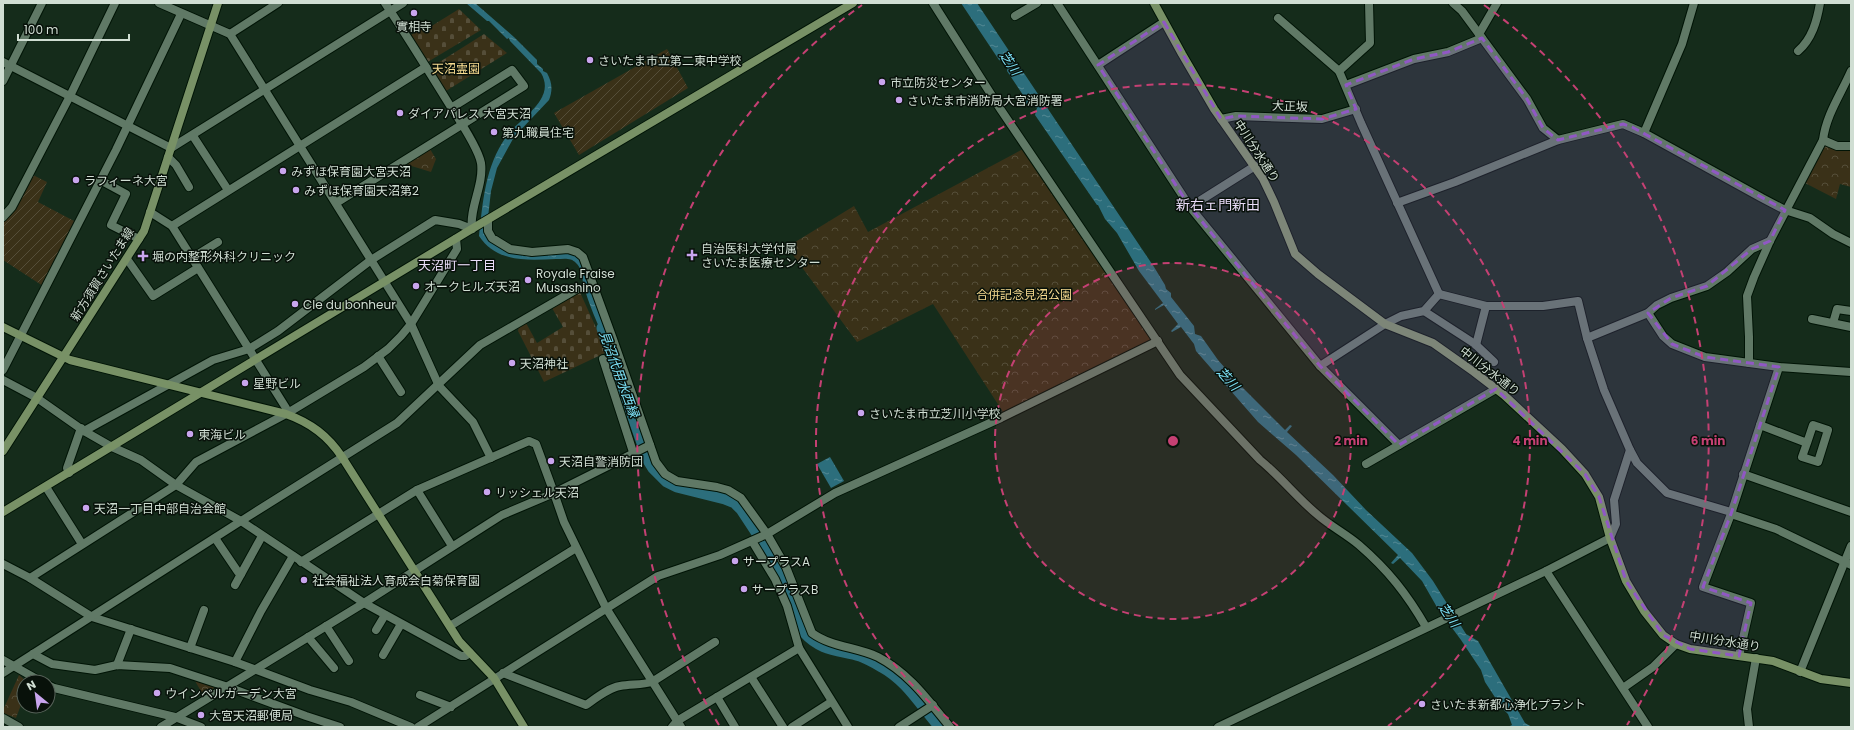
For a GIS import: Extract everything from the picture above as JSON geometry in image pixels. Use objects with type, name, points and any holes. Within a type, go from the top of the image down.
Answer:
[{"type":"street","points":[[3,80],[7,64],[42,3]]},
{"type":"street","points":[[3,217],[12,207],[70,96],[115,3]]},
{"type":"street","points":[[159,3],[230,34],[411,324],[439,386],[473,422],[491,458]]},
{"type":"street","name":"新方須賀さいたま線","points":[[3,451],[139,239],[150,212],[218,3]]},
{"type":"street","points":[[230,34],[278,3]]},
{"type":"street","points":[[385,3],[462,124],[478,154],[481,164],[477,194],[470,219],[473,228]]},
{"type":"street","points":[[7,64],[171,148],[193,136],[403,3]]},
{"type":"street","points":[[3,512],[386,282],[473,228],[853,3]]},
{"type":"street","points":[[933,3],[1001,110],[1180,375],[1260,460],[1274,471],[1320,516],[1358,545],[1394,579],[1427,626]]},
{"type":"street","points":[[1015,16],[1037,3]]},
{"type":"street","points":[[1057,3],[1190,206],[1320,366],[1399,445]]},
{"type":"street","name":"中川分水通り","points":[[1154,3],[1221,119],[1255,166],[1274,202],[1295,254],[1318,274],[1385,324],[1433,343],[1496,389],[1562,448],[1585,474],[1599,497],[1620,568],[1632,592],[1663,634],[1676,644],[1690,649],[1773,661],[1821,679],[1851,682]]},
{"type":"street","points":[[1339,71],[1370,43],[1368,3]]},
{"type":"street","points":[[1453,3],[1462,11],[1527,99],[1543,128],[1558,140]]},
{"type":"street","points":[[1346,85],[1414,59],[1448,52],[1481,36],[1498,3]]},
{"type":"street","points":[[1644,133],[1682,44],[1694,3]]},
{"type":"street","points":[[1798,51],[1804,46],[1817,22],[1820,3]]},
{"type":"street","points":[[3,370],[100,180],[182,14]]},
{"type":"street","points":[[1278,18],[1339,71],[1361,123],[1439,294]]},
{"type":"street","points":[[1098,65],[1164,22]]},
{"type":"street","points":[[172,226],[426,67]]},
{"type":"street","points":[[336,203],[524,86],[512,70],[452,108]]},
{"type":"street","points":[[1749,362],[1750,337],[1747,296],[1754,276],[1785,210],[1823,140],[1830,114],[1851,70]]},
{"type":"street","name":"大正坂","points":[[1221,119],[1236,116],[1322,119],[1356,110]]},
{"type":"street","points":[[1397,203],[1455,182],[1558,140],[1623,124],[1644,133],[1785,210],[1810,218],[1833,234],[1851,243]]},
{"type":"street","points":[[193,136],[228,190]]},
{"type":"street","points":[[1823,140],[1837,146],[1851,146]]},
{"type":"street","points":[[168,157],[176,165],[189,187]]},
{"type":"street","points":[[1190,206],[1255,166]]},
{"type":"street","points":[[100,180],[126,194],[111,225],[139,239]]},
{"type":"street","points":[[150,212],[172,226],[286,408],[286,414]]},
{"type":"street","points":[[489,219],[488,231],[492,238],[510,249],[532,252],[568,249],[577,252],[582,257],[587,266],[594,289],[614,339],[656,462],[665,474],[677,481],[728,490],[741,498],[767,534],[792,581],[812,634],[821,640],[878,657],[903,673],[933,705],[950,727]]},
{"type":"street","points":[[69,473],[67,468],[82,429],[212,360],[248,349],[278,331],[371,260],[436,220],[473,228]]},
{"type":"street","points":[[30,578],[176,485],[186,476],[196,462],[286,414],[364,367],[378,356],[401,336],[411,324],[457,249],[456,239]]},
{"type":"street","points":[[1587,338],[1648,313],[1657,305],[1671,298],[1707,286],[1728,272],[1752,249],[1770,241]]},
{"type":"street","points":[[192,258],[218,242]]},
{"type":"street","points":[[127,259],[153,296],[198,268]]},
{"type":"street","points":[[3,673],[397,423],[439,386],[480,346],[577,289]]},
{"type":"street","points":[[1320,366],[1385,324],[1401,316],[1424,311],[1439,294]]},
{"type":"street","points":[[1439,294],[1486,306],[1543,306],[1578,301],[1587,338],[1604,390],[1630,450],[1637,463],[1667,493],[1776,529],[1848,564]]},
{"type":"street","points":[[1476,345],[1486,306]]},
{"type":"street","points":[[1833,323],[1837,309],[1851,311]]},
{"type":"street","points":[[1424,311],[1476,345],[1494,362]]},
{"type":"street","points":[[1648,313],[1663,336],[1672,344],[1705,357],[1779,366],[1851,369]]},
{"type":"street","points":[[1812,319],[1851,327]]},
{"type":"street","points":[[3,327],[63,357],[166,385],[286,414],[300,419],[320,431],[329,439],[342,457],[459,641],[494,678],[524,727]]},
{"type":"street","points":[[418,727],[503,672],[658,576],[720,555],[767,534],[835,493],[1001,418],[1158,341]]},
{"type":"street","points":[[378,356],[401,392]]},
{"type":"street","points":[[603,359],[634,452]]},
{"type":"street","points":[[1739,656],[1751,603],[1703,587],[1731,513],[1779,366]]},
{"type":"street","points":[[3,380],[37,398],[82,429],[112,447],[141,460],[176,485],[241,521],[364,603],[461,656],[470,653]]},
{"type":"street","points":[[1366,464],[1496,389]]},
{"type":"street","points":[[1760,425],[1806,443]]},
{"type":"street","points":[[301,562],[416,490],[529,440],[536,444],[564,522],[606,608],[677,725],[717,697],[799,648]]},
{"type":"street","points":[[161,727],[364,603],[502,515],[554,492],[650,445]]},
{"type":"street","points":[[1218,727],[1333,673],[1427,626],[1546,571],[1610,538],[1616,524],[1614,500],[1630,450]]},
{"type":"street","points":[[1744,474],[1851,512]]},
{"type":"street","points":[[46,487],[82,544]]},
{"type":"street","points":[[416,490],[452,546]]},
{"type":"street","points":[[235,584],[262,536]]},
{"type":"street","points":[[215,538],[238,572],[241,574]]},
{"type":"street","points":[[752,541],[775,579],[787,606],[799,648],[831,702],[848,727]]},
{"type":"street","points":[[1800,672],[1848,564],[1851,546]]},
{"type":"street","points":[[450,626],[576,548]]},
{"type":"street","points":[[235,662],[261,611],[293,556]]},
{"type":"street","points":[[3,564],[30,578],[92,617],[256,669],[310,690],[351,702],[411,727]]},
{"type":"street","points":[[1546,571],[1648,727]]},
{"type":"street","points":[[190,648],[204,610]]},
{"type":"street","points":[[376,630],[385,615]]},
{"type":"street","points":[[383,654],[401,624]]},
{"type":"street","points":[[326,626],[349,661]]},
{"type":"street","points":[[117,665],[131,629]]},
{"type":"street","points":[[308,637],[334,668]]},
{"type":"street","points":[[503,672],[586,705],[606,692],[619,686],[652,682],[715,642]]},
{"type":"street","points":[[1623,688],[1653,668],[1676,644]]},
{"type":"street","points":[[32,654],[52,664],[95,670],[117,665],[170,668],[228,686],[306,716],[340,727]]},
{"type":"street","points":[[1749,727],[1747,709],[1756,658]]},
{"type":"street","points":[[3,660],[27,674]]},
{"type":"street","points":[[751,677],[783,727]]},
{"type":"street","points":[[56,688],[175,718],[201,727]]},
{"type":"street","points":[[420,695],[451,707]]},
{"type":"street","points":[[717,697],[735,727]]},
{"type":"street","points":[[792,727],[803,724],[831,702]]},
{"type":"street","points":[[899,727],[933,705]]},
{"type":"street","points":[[516,715],[521,727]]},
{"type":"street","points":[[3,718],[19,727]]},
{"type":"highlighted area","points":[[1164,22],[1221,119],[1236,116],[1322,119],[1356,109],[1346,85],[1414,59],[1448,52],[1482,38],[1527,99],[1543,128],[1558,140],[1623,124],[1632,127],[1785,210],[1770,241],[1752,249],[1707,286],[1671,298],[1648,313],[1672,344],[1705,357],[1779,367],[1731,514],[1703,587],[1751,603],[1739,656],[1690,649],[1663,635],[1626,581],[1599,497],[1585,474],[1496,389],[1399,445],[1320,366],[1190,207],[1098,65]]},
{"type":"green space","points":[[459,9],[481,30],[426,63],[409,36],[428,24],[430,27]]},
{"type":"green space","name":"天沼霊園","points":[[484,34],[507,53],[446,91],[430,68]]},
{"type":"green space","points":[[667,49],[688,88],[579,155],[554,113]]},
{"type":"green space","points":[[1824,143],[1851,147],[1851,187],[1840,184],[1836,199],[1803,182]]},
{"type":"green space","name":"合併記念見沼公園","points":[[1025,148],[1152,339],[1003,412],[933,304],[857,342],[787,247],[854,206],[868,232]]},
{"type":"green space","points":[[430,149],[436,159],[431,172],[405,164]]},
{"type":"green space","points":[[33,175],[47,182],[38,202],[76,222],[43,286],[3,260],[3,223],[15,210]]},
{"type":"green space","points":[[579,290],[607,352],[544,382],[518,331],[519,326],[526,323],[537,343],[563,327],[552,308]]},
{"type":"green space","points":[[194,679],[219,685],[203,695]]},
{"type":"green space","points":[[16,682],[16,714],[18,714],[16,718],[3,713]]},
{"type":"water","points":[[466,3],[475,3],[514,37],[537,60],[537,64],[543,69],[543,71],[547,73],[551,86],[549,100],[514,137],[497,168],[491,191],[486,235],[495,244],[505,249],[517,251],[568,253],[580,258],[595,302],[613,343],[607,345],[588,298],[582,274],[578,265],[574,261],[567,259],[534,260],[513,258],[495,251],[486,245],[479,236],[486,185],[493,160],[506,137],[540,100],[544,92],[545,83],[541,73],[510,41],[509,38],[507,39],[489,21],[487,21]]},
{"type":"water","name":"芝川","points":[[961,3],[977,3],[1154,267],[1166,289],[1171,293],[1171,297],[1194,326],[1195,334],[1201,336],[1218,360],[1240,385],[1285,430],[1290,425],[1292,426],[1287,432],[1412,553],[1433,581],[1466,634],[1478,641],[1525,723],[1532,727],[1508,727],[1512,725],[1508,714],[1502,708],[1485,682],[1481,670],[1438,609],[1422,581],[1400,558],[1393,564],[1391,563],[1398,555],[1296,455],[1258,422],[1196,351],[1194,344],[1181,327],[1172,332],[1171,331],[1178,324],[1164,305],[1155,310],[1163,303],[1139,271],[1117,233],[1105,219],[1098,205],[1035,115],[1037,108],[1028,103],[1021,107],[1020,106],[1027,101],[1007,71],[1008,64],[999,60]]},
{"type":"water","points":[[830,457],[844,481],[831,488],[817,464]]},
{"type":"waterway","name":"見沼代用水西縁","points":[[603,328],[649,460],[654,468],[667,481],[677,486],[735,502],[742,509],[785,577],[805,632],[811,638],[824,646],[860,655],[900,678],[941,727]]},
{"type":"place","name":"實相寺","points":[[414,13]]},
{"type":"place","name":"さいたま市立第二東中学校","points":[[590,60]]},
{"type":"place","name":"市立防災センター","points":[[882,82]]},
{"type":"place","name":"さいたま市消防局大宮消防署","points":[[899,100]]},
{"type":"place","name":"ダイアパレス 大宮天沼","points":[[400,113]]},
{"type":"place","name":"第九職員住宅","points":[[494,132]]},
{"type":"place","name":"みずほ保育園大宮天沼","points":[[283,171]]},
{"type":"place","name":"ラフィーネ大宮","points":[[76,180]]},
{"type":"place","name":"みずほ保育園天沼第2","points":[[296,190]]},
{"type":"place","name":"自治医科大学付属 さいたま医療センター","points":[[692,255]]},
{"type":"place","name":"堀の内整形外科クリニック","points":[[143,256]]},
{"type":"place","name":"Royale Fraise Musashino","points":[[528,280]]},
{"type":"place","name":"オークヒルズ天沼","points":[[416,286]]},
{"type":"place","name":"Cle du bonheur","points":[[295,304]]},
{"type":"place","name":"天沼神社","points":[[512,363]]},
{"type":"place","name":"星野ビル","points":[[245,383]]},
{"type":"place","name":"さいたま市立芝川小学校","points":[[861,413]]},
{"type":"place","name":"東海ビル","points":[[190,434]]},
{"type":"place","name":"天沼自警消防団","points":[[551,461]]},
{"type":"place","name":"リッシェル天沼","points":[[487,492]]},
{"type":"place","name":"天沼一丁目中部自治会館","points":[[86,508]]},
{"type":"place","name":"サープラスA","points":[[735,561]]},
{"type":"place","name":"社会福祉法人育成会白菊保育園","points":[[304,580]]},
{"type":"place","name":"サープラスB","points":[[744,589]]},
{"type":"place","name":"ウインベルガーデン大宮","points":[[157,693]]},
{"type":"place","name":"さいたま新都心浄化プラント","points":[[1422,704]]},
{"type":"place","name":"大宮天沼郵便局","points":[[201,715]]},
{"type":"district","name":"新右ェ門新田","points":[[1218,205]]},
{"type":"district","name":"天沼町一丁目","points":[[457,265]]}]
